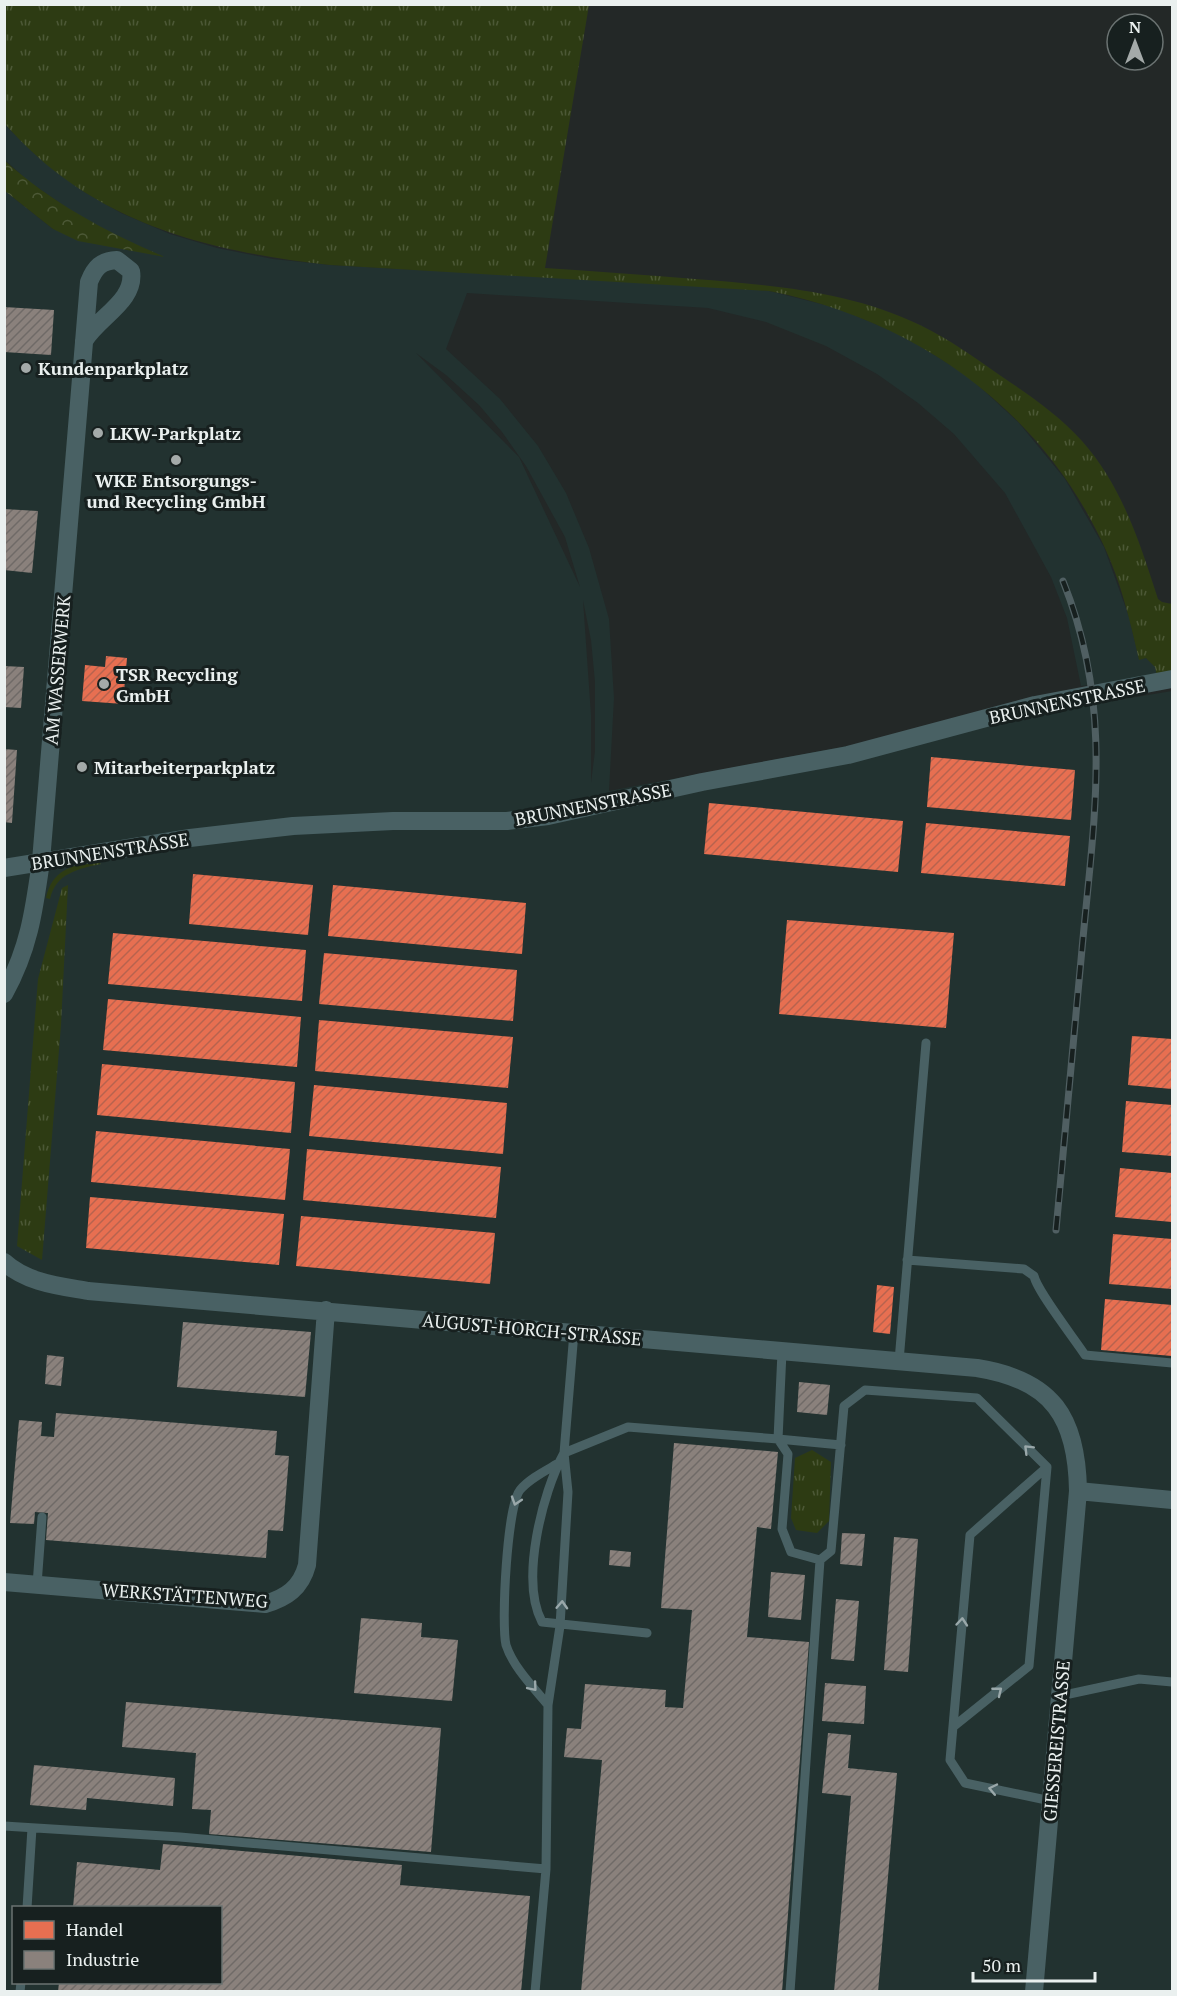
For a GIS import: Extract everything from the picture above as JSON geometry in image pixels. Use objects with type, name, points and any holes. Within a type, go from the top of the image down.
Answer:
[{"type":"street","name":"AM WASSERWERK","points":[[4,994],[17,971],[29,937],[41,861],[84,341]]},
{"type":"street","name":"BRUNNENSTRASSE","points":[[4,868],[190,838],[293,826],[393,821],[507,821],[548,816],[702,782],[848,755],[1035,705],[1173,679]]},
{"type":"street","name":"AUGUST-HORCH-STRASSE","points":[[4,1262],[39,1281],[88,1291],[326,1310],[1002,1372],[1041,1391],[1055,1406]]},
{"type":"street","name":"WERKSTÄTTENWEG","points":[[4,1582],[264,1604],[282,1599],[294,1589],[303,1578],[307,1565],[326,1310]]},
{"type":"street","name":"GIESSEREISTRASSE","points":[[1034,1992],[1078,1491],[1077,1456],[1070,1430],[1055,1406]]},
{"type":"street","points":[[1078,1491],[1173,1500]]},
{"type":"lane","points":[[899,1361],[926,1043]]},
{"type":"lane","points":[[907,1260],[1024,1269],[1034,1276],[1037,1287],[1049,1300],[1085,1355],[1173,1363]]},
{"type":"lane","points":[[536,1992],[546,1869],[548,1705],[561,1626],[568,1492],[564,1453],[574,1332]]},
{"type":"lane","points":[[782,1352],[778,1439],[788,1454],[782,1529],[791,1552],[820,1560]]},
{"type":"lane","points":[[790,1992],[820,1560],[831,1551],[844,1406],[865,1390],[977,1398],[1047,1467]]},
{"type":"lane","points":[[647,1633],[542,1623],[534,1608],[533,1586],[539,1516],[552,1476],[564,1453],[628,1427],[841,1445]]},
{"type":"lane","points":[[548,1705],[527,1679],[507,1647],[503,1627],[514,1507],[519,1491],[558,1463]]},
{"type":"lane","points":[[1047,1467],[970,1535],[950,1760],[965,1783],[1051,1801]]},
{"type":"lane","points":[[953,1727],[1029,1666],[1047,1467]]},
{"type":"lane","points":[[552,1476],[556,1487],[568,1492]]},
{"type":"lane","points":[[37,1585],[42,1517]]},
{"type":"lane","points":[[1060,1696],[1139,1679],[1173,1682]]},
{"type":"lane","points":[[4,1826],[180,1837],[546,1869]]},
{"type":"lane","points":[[27,1906],[32,1828]]},
{"type":"shaded area","points":[[4,124],[38,157],[81,190],[121,213],[170,234],[217,248],[273,259],[330,265],[730,287],[769,291],[837,308],[904,336],[968,376],[1019,423],[1065,479],[1104,547],[1129,617],[1139,659],[1146,658],[1156,667],[1157,676],[1081,686],[1067,618],[1051,577],[1005,493],[954,434],[918,403],[877,374],[826,346],[766,322],[708,308],[467,293],[446,349],[500,399],[538,446],[566,493],[589,548],[609,619],[614,698],[609,791],[863,743],[1172,691],[1172,1991],[5,1991],[5,191],[53,229],[161,256],[116,236],[70,210],[28,181],[5,160]],"holes":[[[416,353],[446,375],[479,405],[526,466],[565,537],[580,587],[519,457]],[[583,600],[591,640],[595,682],[595,751],[591,783],[591,715]]]},
{"type":"green space","points":[[4,5],[589,5],[545,268],[724,281],[781,287],[838,297],[866,304],[920,325],[961,349],[1054,414],[1096,458],[1119,496],[1137,536],[1158,599],[1172,604],[1172,672],[1157,676],[1155,667],[1146,658],[1139,660],[1120,588],[1104,546],[1077,497],[1045,452],[1009,412],[968,378],[923,348],[874,324],[823,305],[769,291],[330,265],[239,251],[153,226],[113,208],[75,186],[39,158],[5,124]]},
{"type":"green space","points":[[4,160],[60,203],[122,237],[165,257],[78,241],[53,229],[5,191]]},
{"type":"green space","points":[[96,860],[101,864],[69,874],[57,883],[50,899],[46,898],[58,875],[71,867]]},
{"type":"green space","points":[[68,885],[61,1025],[42,1260],[17,1246],[38,979],[62,888]]},
{"type":"green space","points":[[812,1450],[831,1462],[829,1521],[817,1533],[796,1530],[791,1518],[795,1458]]},
{"type":"building: Handel","name":"TSR Recycling GmbH","points":[[106,656],[127,658],[123,704],[82,701],[85,665],[105,667]]},
{"type":"building: Handel","points":[[931,757],[1075,770],[1071,820],[927,807]]},
{"type":"building: Handel","points":[[709,803],[903,821],[898,872],[704,854]]},
{"type":"building: Handel","points":[[926,823],[1070,836],[1065,886],[921,873]]},
{"type":"building: Handel","points":[[193,874],[313,885],[308,935],[189,924]]},
{"type":"building: Handel","points":[[333,885],[526,903],[522,954],[328,936]]},
{"type":"building: Handel","points":[[787,920],[954,933],[946,1028],[779,1014]]},
{"type":"building: Handel","points":[[113,933],[306,950],[302,1001],[108,984]]},
{"type":"building: Handel","points":[[324,953],[517,970],[513,1021],[319,1004]]},
{"type":"building: Handel","points":[[108,999],[301,1017],[297,1067],[103,1050]]},
{"type":"building: Handel","points":[[319,1020],[513,1037],[508,1088],[315,1071]]},
{"type":"building: Handel","points":[[1132,1036],[1172,1039],[1172,1089],[1128,1085]]},
{"type":"building: Handel","points":[[102,1064],[295,1082],[291,1133],[97,1115]]},
{"type":"building: Handel","points":[[314,1085],[507,1103],[503,1154],[309,1136]]},
{"type":"building: Handel","points":[[1126,1101],[1172,1105],[1172,1156],[1122,1152]]},
{"type":"building: Handel","points":[[96,1131],[290,1149],[285,1200],[91,1182]]},
{"type":"building: Handel","points":[[307,1149],[501,1167],[496,1218],[303,1200]]},
{"type":"building: Handel","points":[[1120,1168],[1172,1173],[1172,1222],[1115,1217]]},
{"type":"building: Handel","points":[[90,1197],[284,1214],[279,1265],[86,1248]]},
{"type":"building: Handel","points":[[301,1216],[495,1233],[490,1284],[296,1266]]},
{"type":"building: Handel","points":[[1113,1234],[1172,1239],[1172,1289],[1109,1284]]},
{"type":"building: Handel","points":[[877,1285],[894,1287],[890,1334],[873,1332]]},
{"type":"building: Handel","points":[[1105,1299],[1172,1305],[1172,1356],[1101,1350]]},
{"type":"building: Industrie","points":[[4,307],[54,310],[51,355],[4,352]]},
{"type":"building: Industrie","points":[[4,509],[38,511],[32,573],[4,570]]},
{"type":"building: Industrie","points":[[4,666],[24,667],[21,708],[4,707]]},
{"type":"building: Industrie","points":[[4,749],[17,750],[12,823],[4,822]]},
{"type":"building: Industrie","points":[[183,1322],[311,1332],[305,1397],[177,1387]]},
{"type":"building: Industrie","points":[[47,1355],[64,1357],[61,1386],[45,1384]]},
{"type":"building: Industrie","points":[[799,1382],[830,1385],[827,1415],[797,1412]]},
{"type":"building: Industrie","points":[[56,1413],[277,1431],[275,1455],[289,1456],[283,1531],[268,1530],[266,1558],[46,1540],[48,1513],[35,1512],[34,1524],[10,1523],[19,1420],[42,1422],[41,1436],[54,1437]]},
{"type":"building: Industrie","points":[[674,1443],[778,1452],[771,1529],[757,1527],[747,1637],[809,1642],[782,1992],[581,1992],[602,1760],[564,1757],[567,1728],[581,1729],[585,1684],[666,1690],[665,1707],[683,1708],[692,1610],[661,1608]]},
{"type":"building: Industrie","points":[[842,1533],[865,1534],[862,1566],[840,1564]]},
{"type":"building: Industrie","points":[[894,1537],[918,1539],[908,1672],[884,1670]]},
{"type":"building: Industrie","points":[[610,1550],[631,1552],[630,1567],[609,1565]]},
{"type":"building: Industrie","points":[[771,1572],[805,1575],[801,1620],[768,1617]]},
{"type":"building: Industrie","points":[[836,1599],[859,1601],[854,1661],[831,1659]]},
{"type":"building: Industrie","points":[[361,1618],[422,1623],[421,1637],[458,1640],[452,1701],[354,1693]]},
{"type":"building: Industrie","points":[[825,1683],[866,1686],[864,1724],[822,1721]]},
{"type":"building: Industrie","points":[[126,1702],[441,1728],[431,1852],[209,1834],[211,1810],[192,1809],[196,1753],[122,1747]]},
{"type":"building: Industrie","points":[[828,1733],[851,1735],[848,1768],[897,1773],[878,1992],[834,1992],[851,1796],[822,1793]]},
{"type":"building: Industrie","points":[[34,1765],[175,1778],[173,1806],[87,1798],[86,1810],[30,1805]]},
{"type":"building: Industrie","points":[[163,1844],[402,1865],[400,1885],[530,1896],[521,1992],[58,1992],[59,1984],[222,1984],[222,1906],[73,1906],[77,1862],[160,1870]]},
{"type":"railway","points":[[1056,1230],[1095,808],[1096,763],[1095,718],[1089,674],[1079,628],[1063,581]]},
{"type":"place","name":"Kundenparkplatz","points":[[26,368]]},
{"type":"place","name":"LKW-Parkplatz","points":[[98,433]]},
{"type":"place","name":"WKE Entsorgungs- und Recycling GmbH","points":[[176,460]]},
{"type":"place","name":"TSR Recycling GmbH","points":[[104,684]]},
{"type":"place","name":"Mitarbeiterparkplatz","points":[[82,767]]}]
